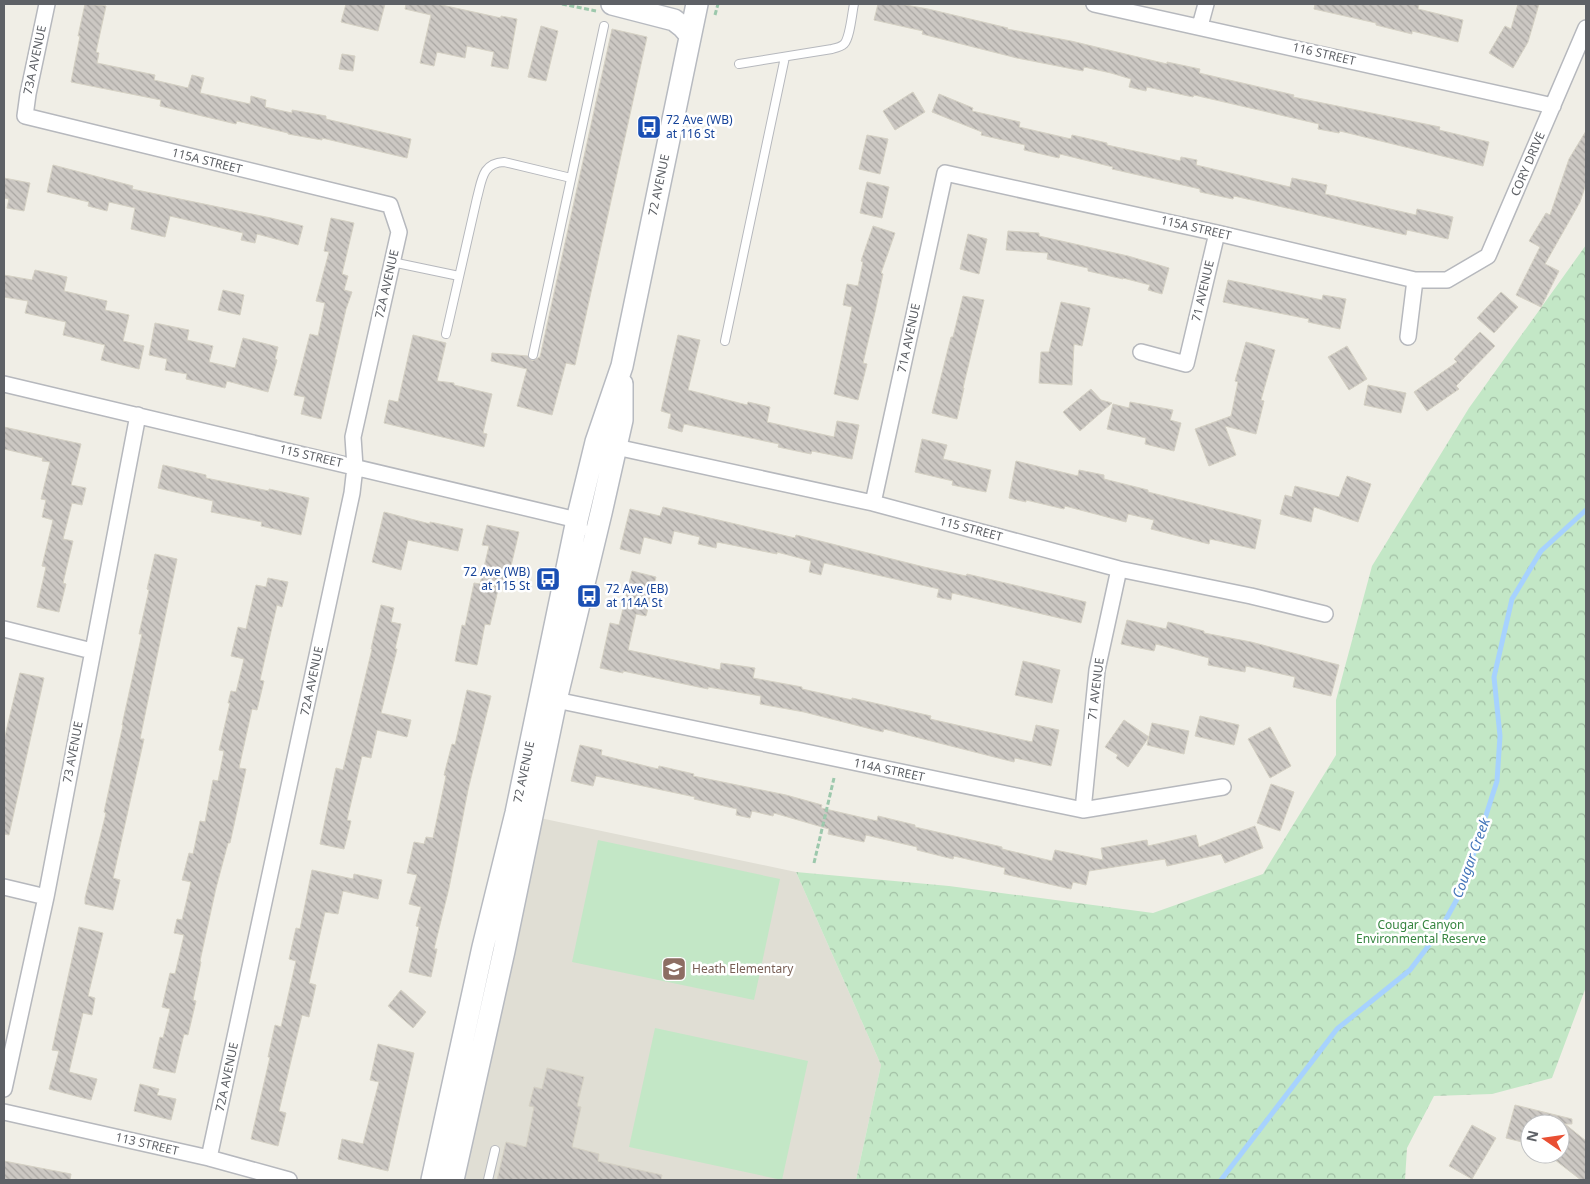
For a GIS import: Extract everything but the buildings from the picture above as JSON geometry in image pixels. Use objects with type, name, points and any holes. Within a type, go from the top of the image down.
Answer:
[{"type":"main road","points":[[612,4],[674,20],[684,27],[690,35]]},
{"type":"main road","name":"72 AVENUE","points":[[432,1180],[483,947],[516,813],[577,520],[596,442],[622,366],[697,4]]},
{"type":"main road","name":"72 AVENUE","points":[[453,1180],[504,951],[556,700],[622,420],[622,366]]},
{"type":"street","name":"73A AVENUE","points":[[25,116],[47,4]]},
{"type":"street","name":"116 STREET","points":[[1094,4],[1200,26],[1553,106]]},
{"type":"street","points":[[1200,26],[1206,4]]},
{"type":"street","name":"CORY DRIVE","points":[[1448,280],[1488,256],[1586,28]]},
{"type":"street","name":"115A STREET","points":[[25,116],[390,205]]},
{"type":"street","name":"115A STREET","points":[[945,172],[1416,280],[1448,280]]},
{"type":"street","name":"71A AVENUE","points":[[873,503],[945,172]]},
{"type":"street","name":"72A AVENUE","points":[[209,1158],[351,498],[355,467],[353,437],[399,232],[390,205]]},
{"type":"street","name":"71 AVENUE","points":[[1141,352],[1186,364],[1217,233]]},
{"type":"street","points":[[1408,337],[1416,280]]},
{"type":"street","name":"115 STREET","points":[[4,384],[577,520]]},
{"type":"street","name":"73 AVENUE","points":[[4,1088],[46,897],[138,415]]},
{"type":"street","name":"115 STREET","points":[[616,446],[873,503],[1119,569],[1251,596],[1325,614]]},
{"type":"street","points":[[577,520],[590,560]]},
{"type":"street","name":"71 AVENUE","points":[[1083,810],[1097,670],[1119,569]]},
{"type":"street","points":[[4,629],[92,651]]},
{"type":"street","name":"114A STREET","points":[[556,700],[1083,810],[1223,787]]},
{"type":"street","points":[[4,887],[46,897]]},
{"type":"street","name":"113 STREET","points":[[4,1112],[209,1158],[289,1180]]},
{"type":"lane","points":[[739,64],[832,49],[844,44],[847,39],[854,4]]},
{"type":"lane","points":[[533,355],[604,26]]},
{"type":"lane","points":[[725,341],[785,56]]},
{"type":"lane","points":[[446,334],[482,176],[488,167],[495,163],[504,162],[571,178]]},
{"type":"lane","points":[[392,262],[459,276]]},
{"type":"lane","points":[[488,1180],[495,1150]]},
{"type":"path","points":[[814,863],[834,778]]},
{"type":"shaded area","name":"Heath Elementary","points":[[540,818],[796,872],[881,1065],[856,1180],[464,1180]]},
{"type":"green space","name":"Cougar Canyon Environmental Reserve","points":[[1586,245],[1586,987],[1552,1078],[1492,1094],[1434,1096],[1407,1148],[1405,1180],[856,1180],[881,1065],[796,872],[949,886],[1153,913],[1263,874],[1336,755],[1336,700],[1372,566],[1469,408]]},
{"type":"green space","points":[[598,840],[780,879],[754,1000],[572,962]]},
{"type":"green space","points":[[655,1028],[808,1061],[782,1180],[629,1147]]},
{"type":"waterway","name":"Cougar Creek","points":[[1221,1180],[1337,1029],[1410,970],[1439,932],[1462,890],[1497,781],[1500,736],[1494,677],[1512,599],[1541,551],[1586,510]]},
{"type":"place","name":"72 Ave (WB) at 116 St","points":[[649,127]]},
{"type":"place","name":"72 Ave (WB) at 115 St","points":[[548,579]]},
{"type":"place","name":"72 Ave (EB) at 114A St","points":[[589,596]]},
{"type":"place","name":"Heath Elementary","points":[[674,969]]}]
